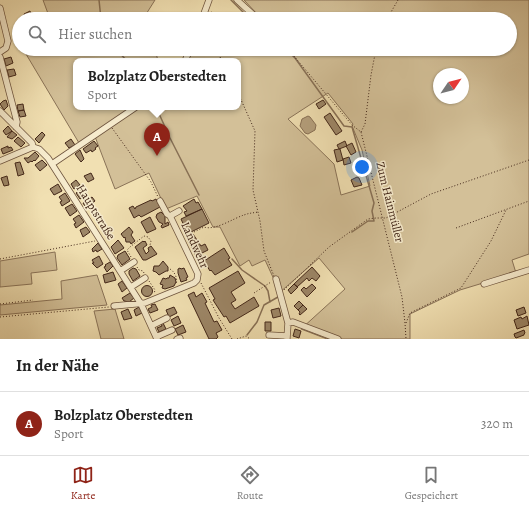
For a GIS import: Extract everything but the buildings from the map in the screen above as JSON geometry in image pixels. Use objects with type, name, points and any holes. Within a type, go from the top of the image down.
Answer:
[{"type":"street","points":[[205,12],[209,0]]},
{"type":"street","points":[[237,0],[250,12]]},
{"type":"street","points":[[0,8],[8,41],[6,48],[0,52]]},
{"type":"street","points":[[0,57],[17,122],[16,127]]},
{"type":"street","points":[[52,164],[132,110]]},
{"type":"street","name":"Hauptstraße","points":[[0,111],[32,143],[33,147],[39,149],[52,164],[131,287],[141,304],[156,338]]},
{"type":"street","points":[[0,161],[33,147]]},
{"type":"street","points":[[160,201],[167,214],[170,216]]},
{"type":"street","name":"Landwehr","points":[[114,306],[145,303],[199,281],[198,274],[170,216],[179,211]]},
{"type":"street","points":[[120,271],[134,261]]},
{"type":"street","points":[[484,284],[529,270]]},
{"type":"street","points":[[131,287],[145,278]]},
{"type":"street","points":[[269,335],[287,338],[288,323],[276,280]]},
{"type":"street","points":[[151,326],[167,318]]},
{"type":"street","points":[[288,323],[293,322],[338,339]]},
{"type":"street","points":[[156,338],[170,330]]},
{"type":"path","points":[[391,12],[398,0]]},
{"type":"path","points":[[294,56],[352,125],[361,132],[365,124],[375,56]]},
{"type":"path","points":[[241,100],[255,131],[253,190],[260,221],[264,251],[276,280],[254,293]]},
{"type":"path","points":[[110,125],[151,182],[160,201]]},
{"type":"path","name":"Zum Hainmüller","points":[[361,132],[402,297],[406,324],[406,339]]},
{"type":"path","points":[[280,293],[329,247],[370,218],[386,218],[431,194],[529,160]]},
{"type":"path","points":[[456,228],[529,201]]},
{"type":"path","points":[[406,324],[410,313],[461,288],[491,241],[506,210]]},
{"type":"path","points":[[181,239],[204,228],[221,225],[242,215],[258,212]]},
{"type":"path","points":[[134,261],[127,250],[144,236],[148,236],[151,241],[150,245]]},
{"type":"path","points":[[0,259],[100,240]]},
{"type":"path","points":[[170,269],[177,281],[175,287],[176,290]]},
{"type":"path","points":[[199,281],[232,339]]},
{"type":"path","points":[[0,304],[33,300]]},
{"type":"path","points":[[0,317],[114,306]]},
{"type":"path","points":[[237,339],[246,336],[250,339]]},
{"type":"shaded area","points":[[43,0],[155,0],[147,12],[47,12]]},
{"type":"shaded area","points":[[244,0],[529,0],[529,254],[512,260],[516,273],[460,290],[410,314],[410,339],[327,339],[301,329],[345,289],[319,258],[278,294],[277,286],[265,260],[252,266],[249,260],[240,266],[220,227],[213,227],[197,196],[166,209],[149,173],[115,189],[94,134],[79,143],[27,56],[157,56],[157,58],[73,58],[73,110],[241,110],[241,58],[189,58],[190,56],[517,56],[517,12],[255,12]],"holes":[[[328,93],[353,124],[352,126],[362,150],[370,186],[341,195],[334,164],[288,119]]]},
{"type":"shaded area","points":[[308,116],[316,125],[315,130],[308,134],[305,133],[300,126],[302,119]]},
{"type":"shaded area","points":[[55,252],[57,270],[31,273],[32,284],[0,287],[0,261]]},
{"type":"shaded area","points":[[97,275],[107,305],[0,315],[0,305],[62,299],[61,281]]},
{"type":"shaded area","points":[[115,309],[124,339],[101,339],[94,311]]},
{"type":"waterway","points":[[99,0],[100,12]]},
{"type":"waterway","points":[[231,0],[243,12]]},
{"type":"waterway","points":[[293,56],[344,126],[352,127],[374,203],[372,211],[374,221],[368,221],[352,232]]},
{"type":"waterway","points":[[157,110],[199,195]]},
{"type":"waterway","points":[[232,259],[242,270],[265,286],[268,291],[270,302]]},
{"type":"waterway","points":[[247,335],[257,322],[264,305],[278,297]]},
{"type":"place","name":"Bolzplatz Oberstedten","points":[[157,156]]}]
